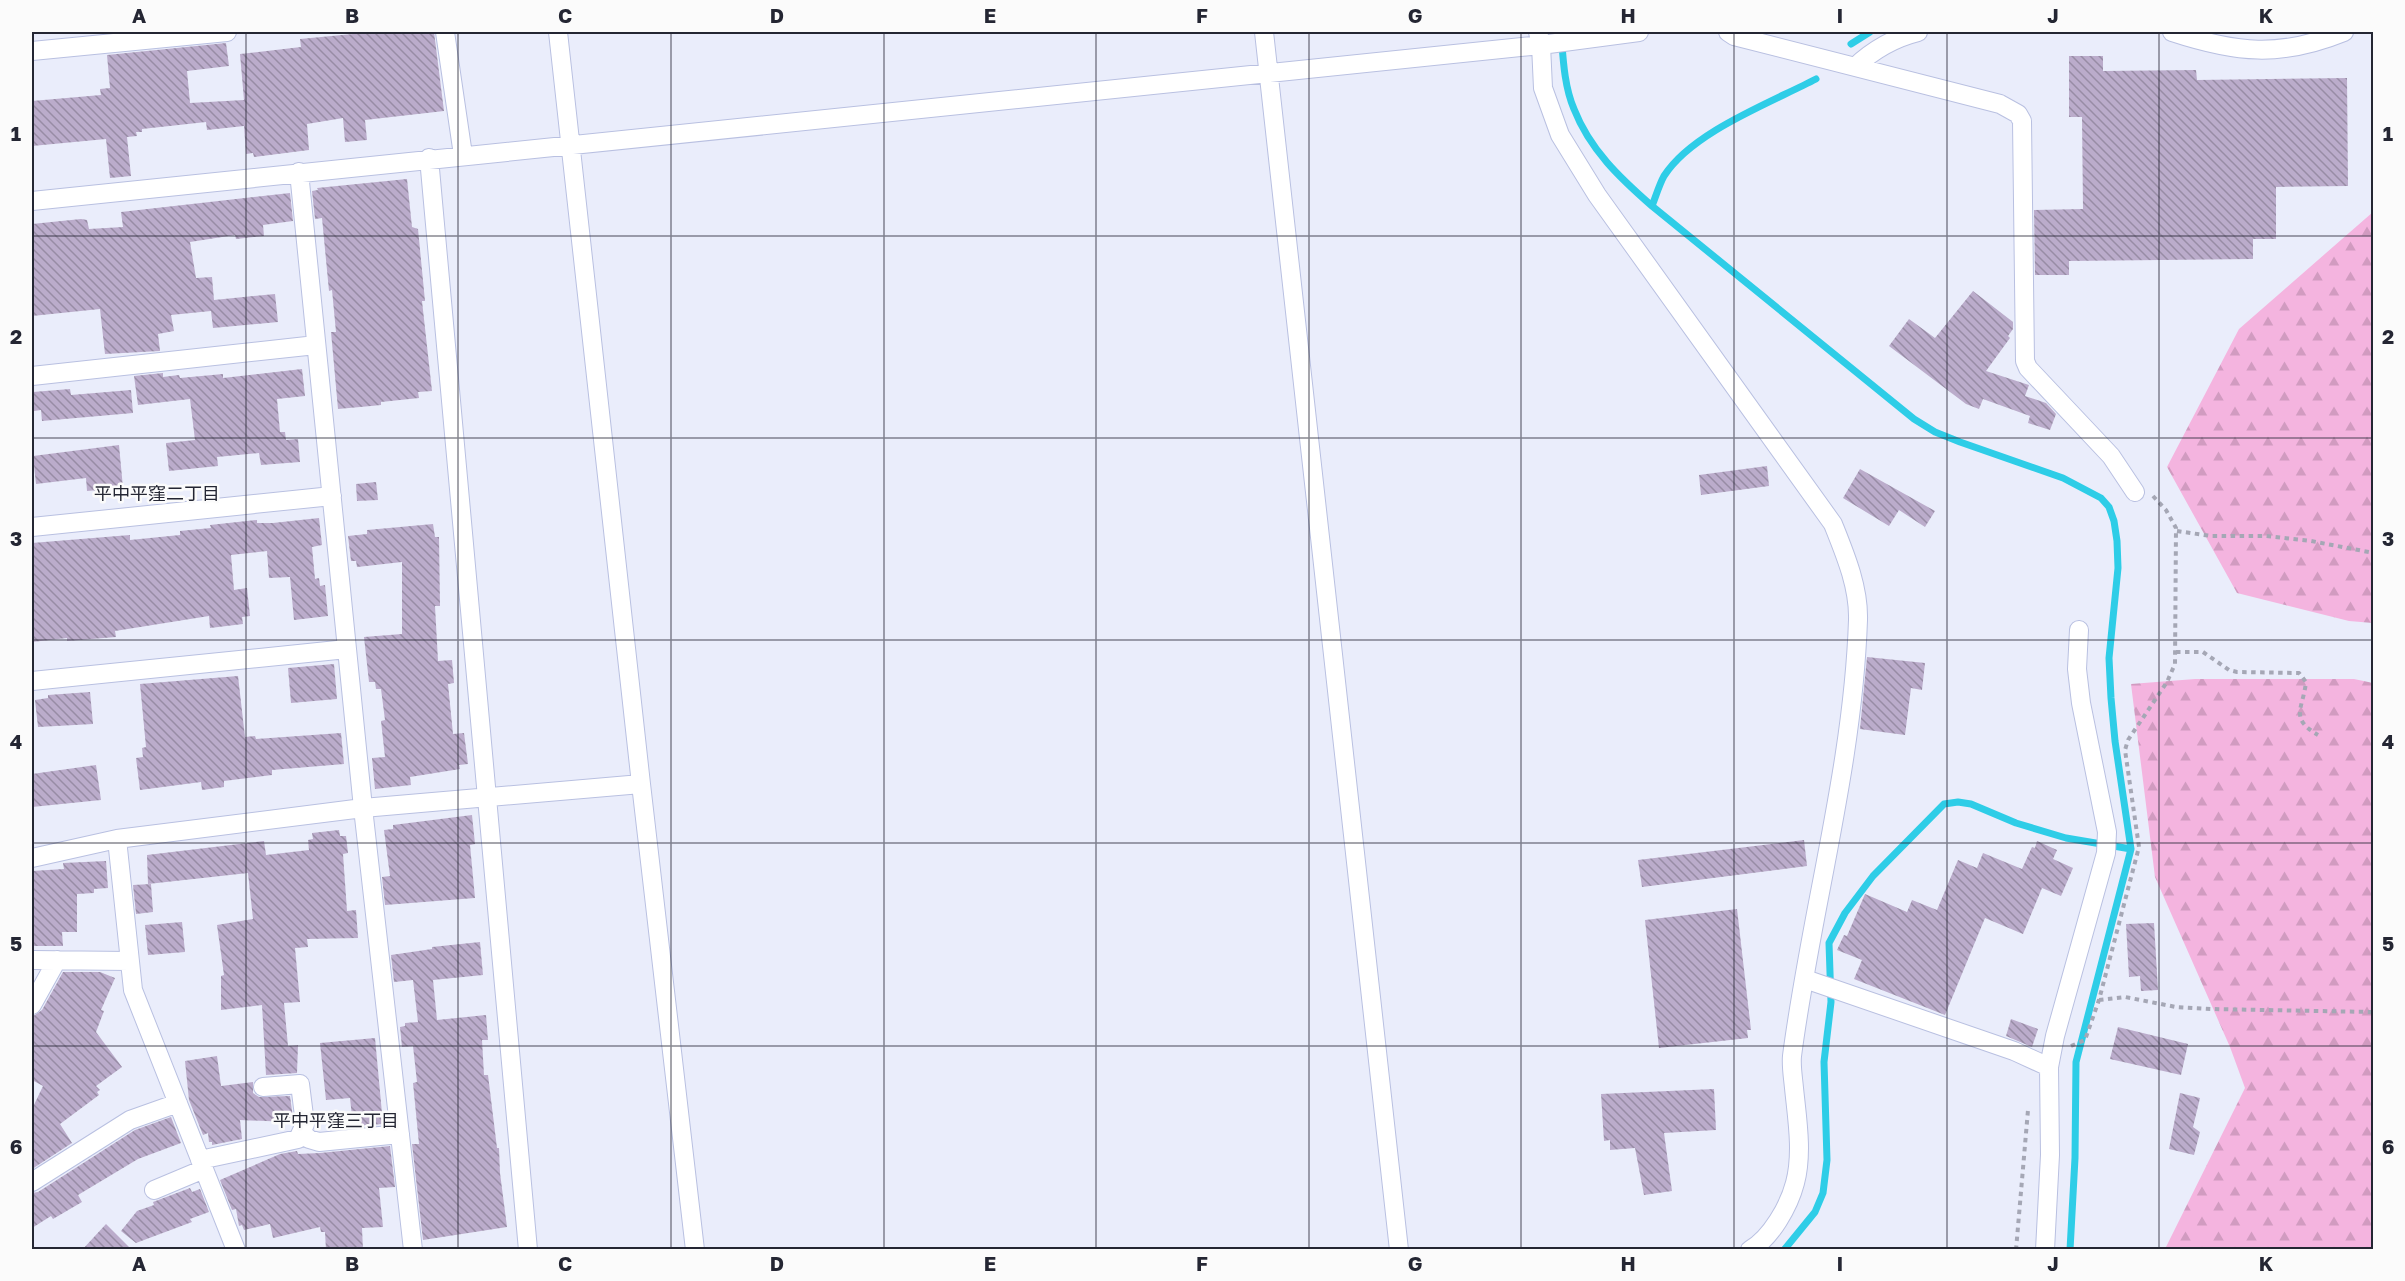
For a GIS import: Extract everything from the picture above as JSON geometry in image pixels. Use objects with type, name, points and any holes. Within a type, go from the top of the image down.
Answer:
[{"type":"street","points":[[32,51],[227,32]]},
{"type":"street","points":[[445,32],[463,155]]},
{"type":"street","points":[[558,32],[695,1250]]},
{"type":"street","points":[[1264,32],[1399,1250]]},
{"type":"street","points":[[32,201],[429,158],[1269,73],[1639,32]]},
{"type":"street","points":[[1728,32],[1734,36],[2000,104],[2018,114],[2022,121],[2025,361],[2028,368],[2111,456],[2135,492]]},
{"type":"street","points":[[1855,67],[1869,54],[1891,42],[1918,32]]},
{"type":"street","points":[[2172,32],[2204,42],[2246,50],[2297,47],[2322,41],[2344,32]]},
{"type":"street","points":[[1551,40],[1543,88],[1560,135],[1598,195],[1833,524],[1851,568],[1858,618],[1855,680],[1831,844],[1792,1059],[1798,1151],[1795,1183],[1770,1233],[1750,1250]]},
{"type":"street","points":[[429,158],[528,1250]]},
{"type":"street","points":[[298,172],[363,808],[413,1250]]},
{"type":"street","points":[[32,376],[316,345]]},
{"type":"street","points":[[32,527],[332,496]]},
{"type":"street","points":[[2045,1250],[2050,1155],[2049,1067],[2055,1036],[2106,853],[2107,832],[2081,703],[2077,669],[2079,630]]},
{"type":"street","points":[[32,681],[347,648]]},
{"type":"street","points":[[32,858],[117,839],[363,808],[641,784]]},
{"type":"street","points":[[117,839],[133,990],[236,1250]]},
{"type":"street","points":[[32,960],[130,961]]},
{"type":"street","points":[[32,1005],[57,960]]},
{"type":"street","points":[[1805,979],[2014,1051],[2049,1067]]},
{"type":"street","points":[[154,1190],[202,1164],[298,1139],[305,1124],[300,1084],[263,1087]]},
{"type":"street","points":[[32,1182],[130,1120],[178,1103]]},
{"type":"street","points":[[302,1133],[309,1139],[319,1142],[400,1134]]},
{"type":"path","points":[[2075,1045],[2085,1040],[2099,1000],[2139,847],[2125,750],[2128,740],[2167,682],[2175,664],[2177,531],[2166,510],[2153,496],[2135,492]]},
{"type":"path","points":[[2177,531],[2211,536],[2266,536],[2311,541],[2373,553]]},
{"type":"path","points":[[2176,652],[2203,652],[2229,670],[2237,672],[2299,673],[2306,682],[2299,717],[2301,724],[2318,735]]},
{"type":"path","points":[[2099,1000],[2125,997],[2176,1006],[2212,1009],[2373,1012]]},
{"type":"path","points":[[2016,1250],[2028,1103]]},
{"type":"green space","points":[[2373,212],[2373,623],[2349,621],[2237,593],[2167,467],[2239,329]]},
{"type":"green space","points":[[2195,679],[2354,679],[2373,683],[2373,1249],[2165,1249],[2245,1088],[2230,1047],[2155,877],[2131,684]]},
{"type":"building","points":[[374,32],[434,32],[444,111],[365,120],[367,140],[345,142],[343,118],[307,124],[309,150],[254,157],[253,153],[246,154],[244,126],[207,130],[206,122],[142,129],[142,132],[136,132],[137,136],[127,137],[131,176],[110,178],[106,139],[32,146],[32,101],[101,95],[100,89],[110,88],[107,55],[226,43],[229,66],[187,71],[190,103],[244,100],[240,54],[301,47],[300,39]]},
{"type":"building","points":[[2069,56],[2103,56],[2103,71],[2196,70],[2197,80],[2347,78],[2348,186],[2276,187],[2276,239],[2253,239],[2253,259],[2069,261],[2069,275],[2035,275],[2034,210],[2083,209],[2082,117],[2069,117]]},
{"type":"building","points":[[407,179],[412,227],[418,229],[425,301],[422,301],[432,391],[418,392],[419,398],[381,402],[381,405],[338,409],[331,332],[336,332],[332,290],[329,291],[322,218],[315,219],[312,191],[318,190],[317,188]]},
{"type":"building","points":[[290,193],[293,221],[263,225],[264,236],[236,239],[235,235],[190,242],[196,278],[212,277],[214,300],[275,294],[278,322],[213,328],[211,311],[171,315],[174,331],[158,334],[160,351],[105,354],[100,309],[32,316],[32,224],[81,219],[87,220],[89,229],[123,227],[121,212]]},
{"type":"building","points":[[1973,291],[2013,322],[2013,329],[2008,336],[2010,338],[1986,371],[2029,385],[2025,396],[2046,403],[2056,414],[2050,430],[2028,423],[2030,416],[1983,399],[1979,409],[1966,404],[1889,346],[1909,319],[1935,338]]},
{"type":"building","points":[[302,369],[305,396],[277,399],[280,432],[285,432],[286,440],[298,439],[300,462],[261,465],[259,453],[217,457],[218,466],[169,471],[166,443],[195,440],[190,399],[138,405],[134,376],[163,373],[163,377],[179,375],[180,378],[223,374],[223,378]]},
{"type":"building","points":[[70,389],[71,395],[131,390],[133,413],[42,421],[41,410],[34,411],[33,392]]},
{"type":"building","points":[[119,445],[123,488],[87,491],[86,478],[36,484],[33,456]]},
{"type":"building","points":[[1767,466],[1769,486],[1701,495],[1699,475]]},
{"type":"building","points":[[1860,469],[1935,511],[1925,527],[1899,510],[1889,526],[1843,498]]},
{"type":"building","points":[[376,482],[378,500],[357,501],[356,484]]},
{"type":"building","points":[[319,518],[322,545],[312,547],[315,579],[319,578],[320,586],[325,585],[328,616],[294,620],[290,577],[269,578],[267,551],[231,555],[234,590],[247,588],[250,616],[242,617],[243,624],[210,628],[209,616],[115,631],[116,637],[67,641],[67,638],[32,642],[32,543],[130,535],[130,540],[180,535],[180,531],[211,528],[210,525],[257,520],[257,523],[273,523]]},
{"type":"building","points":[[433,524],[435,537],[439,537],[440,606],[435,606],[438,661],[452,660],[454,683],[448,684],[453,734],[464,733],[468,764],[459,765],[460,769],[410,777],[411,785],[375,789],[372,758],[385,757],[381,721],[385,720],[381,689],[376,689],[375,682],[369,682],[364,637],[402,634],[402,562],[357,567],[356,561],[351,561],[348,536],[367,534],[367,530]]},
{"type":"building","points":[[1867,657],[1925,663],[1922,690],[1911,688],[1905,735],[1860,729]]},
{"type":"building","points":[[334,664],[337,699],[291,703],[288,668]]},
{"type":"building","points":[[238,676],[245,737],[255,736],[256,739],[341,733],[344,764],[272,770],[272,775],[224,781],[224,787],[202,790],[201,782],[140,790],[136,758],[143,757],[142,748],[146,747],[140,684]]},
{"type":"building","points":[[90,692],[93,724],[38,727],[35,700],[48,698],[48,695]]},
{"type":"building","points":[[96,765],[101,800],[32,807],[32,774]]},
{"type":"building","points":[[472,815],[475,844],[470,845],[475,898],[385,905],[382,877],[390,876],[384,830],[393,829],[393,825]]},
{"type":"building","points":[[339,830],[340,836],[346,836],[348,853],[343,854],[347,911],[356,910],[358,938],[307,939],[308,947],[295,948],[300,1002],[284,1003],[288,1046],[298,1045],[297,1073],[266,1075],[262,1005],[221,1010],[221,976],[224,975],[217,925],[253,919],[248,873],[148,884],[147,855],[264,841],[266,855],[309,850],[308,840],[313,839],[312,833]]},
{"type":"building","points":[[1804,840],[1807,866],[1642,887],[1638,860]]},
{"type":"building","points":[[2037,841],[2057,850],[2053,859],[2073,868],[2061,896],[2042,888],[2023,934],[1985,918],[1945,1015],[1854,979],[1862,960],[1837,950],[1844,935],[1847,936],[1865,894],[1907,912],[1912,900],[1937,910],[1958,860],[1977,868],[1983,853],[2022,869]]},
{"type":"building","points":[[106,861],[108,888],[94,889],[94,893],[77,894],[77,932],[62,932],[63,946],[32,946],[32,871],[64,869],[63,863]]},
{"type":"building","points":[[151,884],[153,912],[136,914],[133,885]]},
{"type":"building","points":[[1737,909],[1751,1030],[1747,1030],[1748,1038],[1659,1048],[1645,920]]},
{"type":"building","points":[[182,922],[185,952],[148,955],[145,925]]},
{"type":"building","points":[[2154,923],[2158,990],[2141,991],[2140,976],[2129,977],[2126,924]]},
{"type":"building","points":[[480,942],[483,975],[433,980],[437,1020],[486,1015],[488,1040],[482,1040],[484,1075],[488,1075],[497,1148],[499,1148],[507,1227],[423,1240],[412,1144],[419,1144],[413,1083],[417,1082],[413,1046],[402,1047],[400,1027],[405,1026],[405,1023],[418,1022],[413,980],[394,982],[391,955],[432,949],[432,947]]},
{"type":"building","points":[[63,972],[100,972],[115,978],[101,1010],[104,1011],[96,1032],[122,1067],[96,1086],[100,1090],[97,1092],[99,1095],[60,1124],[72,1143],[32,1169],[32,1109],[43,1086],[32,1080],[32,1017],[42,1010]]},
{"type":"building","points":[[2011,1019],[2038,1029],[2032,1047],[2006,1036]]},
{"type":"building","points":[[2118,1027],[2188,1044],[2181,1075],[2110,1059]]},
{"type":"building","points":[[375,1038],[383,1124],[353,1126],[350,1098],[326,1100],[320,1043]]},
{"type":"building","points":[[217,1056],[221,1086],[253,1082],[253,1093],[259,1097],[290,1096],[293,1118],[289,1118],[290,1122],[240,1120],[242,1139],[212,1145],[212,1142],[209,1142],[208,1133],[203,1135],[189,1100],[185,1061]]},
{"type":"building","points":[[1714,1089],[1716,1130],[1664,1133],[1672,1191],[1644,1195],[1635,1148],[1610,1150],[1610,1140],[1604,1141],[1601,1094]]},
{"type":"building","points":[[2180,1093],[2200,1098],[2193,1127],[2200,1132],[2194,1155],[2169,1149]]},
{"type":"building","points":[[171,1117],[181,1143],[138,1159],[78,1195],[82,1202],[53,1219],[51,1216],[32,1228],[32,1193],[38,1192],[135,1130]]},
{"type":"building","points":[[390,1146],[395,1187],[379,1188],[383,1227],[362,1228],[363,1250],[326,1250],[325,1232],[321,1232],[320,1227],[273,1238],[270,1224],[244,1230],[242,1225],[239,1226],[236,1209],[232,1210],[220,1180],[280,1154],[297,1151],[298,1154],[320,1153]]},
{"type":"building","points":[[190,1188],[192,1192],[200,1189],[209,1212],[190,1219],[192,1222],[136,1243],[121,1231],[137,1211],[154,1205],[153,1202]]},
{"type":"building","points":[[106,1224],[132,1250],[82,1250]]},
{"type":"waterway","points":[[1561,32],[1568,91],[1588,138],[1607,162],[1652,206]]},
{"type":"waterway","points":[[1851,44],[1870,32]]},
{"type":"waterway","points":[[1816,79],[1733,120],[1693,146],[1664,176],[1652,206],[1914,419],[1935,432],[1960,442],[2063,478],[2101,498],[2109,507],[2114,521],[2118,568],[2109,658],[2111,698],[2131,849],[2076,1062],[2075,1158],[2070,1250]]},
{"type":"waterway","points":[[1784,1250],[1815,1212],[1823,1193],[1827,1160],[1824,1062],[1831,1002],[1829,943],[1845,913],[1873,876],[1944,804],[1958,802],[1971,804],[2016,823],[2066,838],[2131,849]]},
{"type":"district","name":"平中平窪二丁目","points":[[157,493]]},
{"type":"district","name":"平中平窪三丁目","points":[[336,1120]]}]
